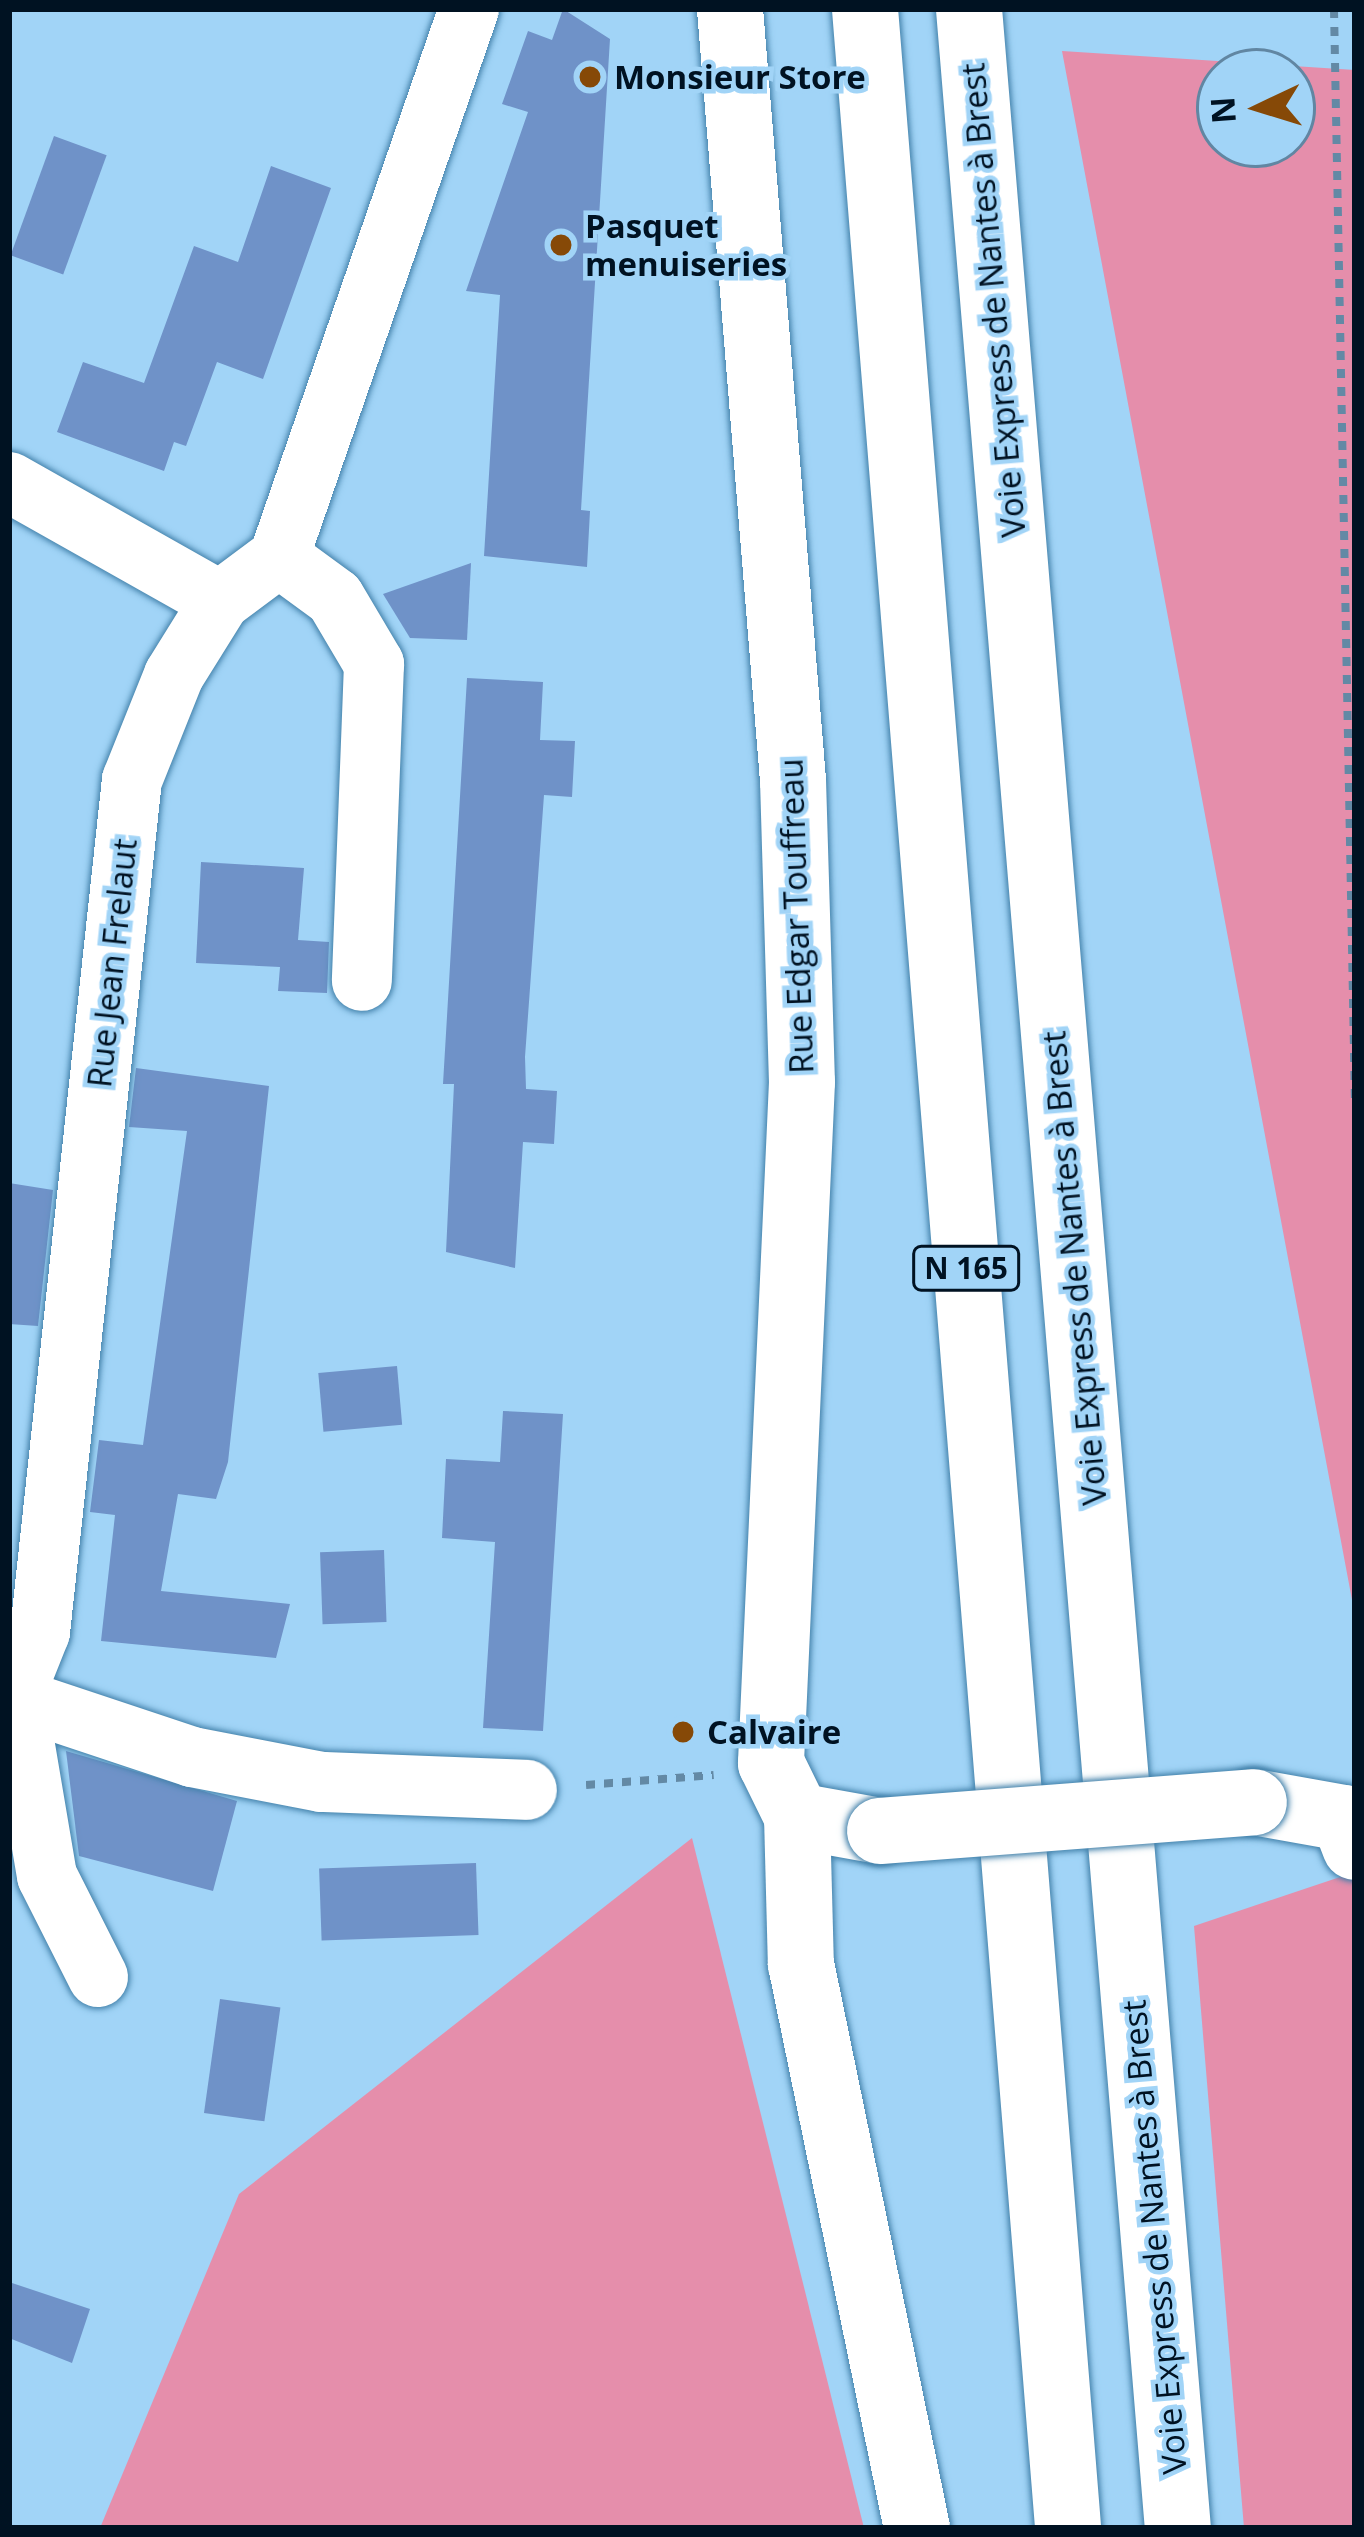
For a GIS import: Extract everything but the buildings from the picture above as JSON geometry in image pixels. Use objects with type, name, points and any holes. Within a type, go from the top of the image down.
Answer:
[{"type":"main road","name":"Rue Edgar Touffreau","points":[[730,9],[793,780],[802,1082],[786,1797],[801,1964],[917,2528]]},
{"type":"main road","name":"N 165","points":[[865,9],[1068,2528]]},
{"type":"main road","name":"Voie Express de Nantes à Brest","points":[[969,9],[1178,2528]]},
{"type":"main road","points":[[786,1797],[880,1831],[1254,1802],[1351,1826]]},
{"type":"street","points":[[362,981],[374,664],[335,598],[279,557],[469,9]]},
{"type":"street","points":[[9,482],[220,601]]},
{"type":"street","name":"Rue Jean Frelaut","points":[[12,1694],[40,1632],[35,1413],[132,780],[174,675],[220,601],[279,557]]},
{"type":"street","points":[[12,1694],[192,1757],[322,1782],[527,1790]]},
{"type":"street","points":[[12,1694],[47,1876],[98,1977]]},
{"type":"path","points":[[1334,9],[1355,1103]]},
{"type":"path","points":[[527,1790],[786,1797]]},
{"type":"shaded area","points":[[1062,51],[1196,60],[1196,168],[1316,168],[1316,67],[1355,70],[1355,1616]]},
{"type":"shaded area","points":[[692,1838],[864,2528],[100,2528],[239,2194]]},
{"type":"shaded area","points":[[1355,1872],[1355,2528],[1244,2528],[1194,1926]]},
{"type":"place","name":"Monsieur Store","points":[[590,77]]},
{"type":"place","name":"Pasquet menuiseries","points":[[561,245]]},
{"type":"place","name":"Calvaire","points":[[683,1732]]}]
